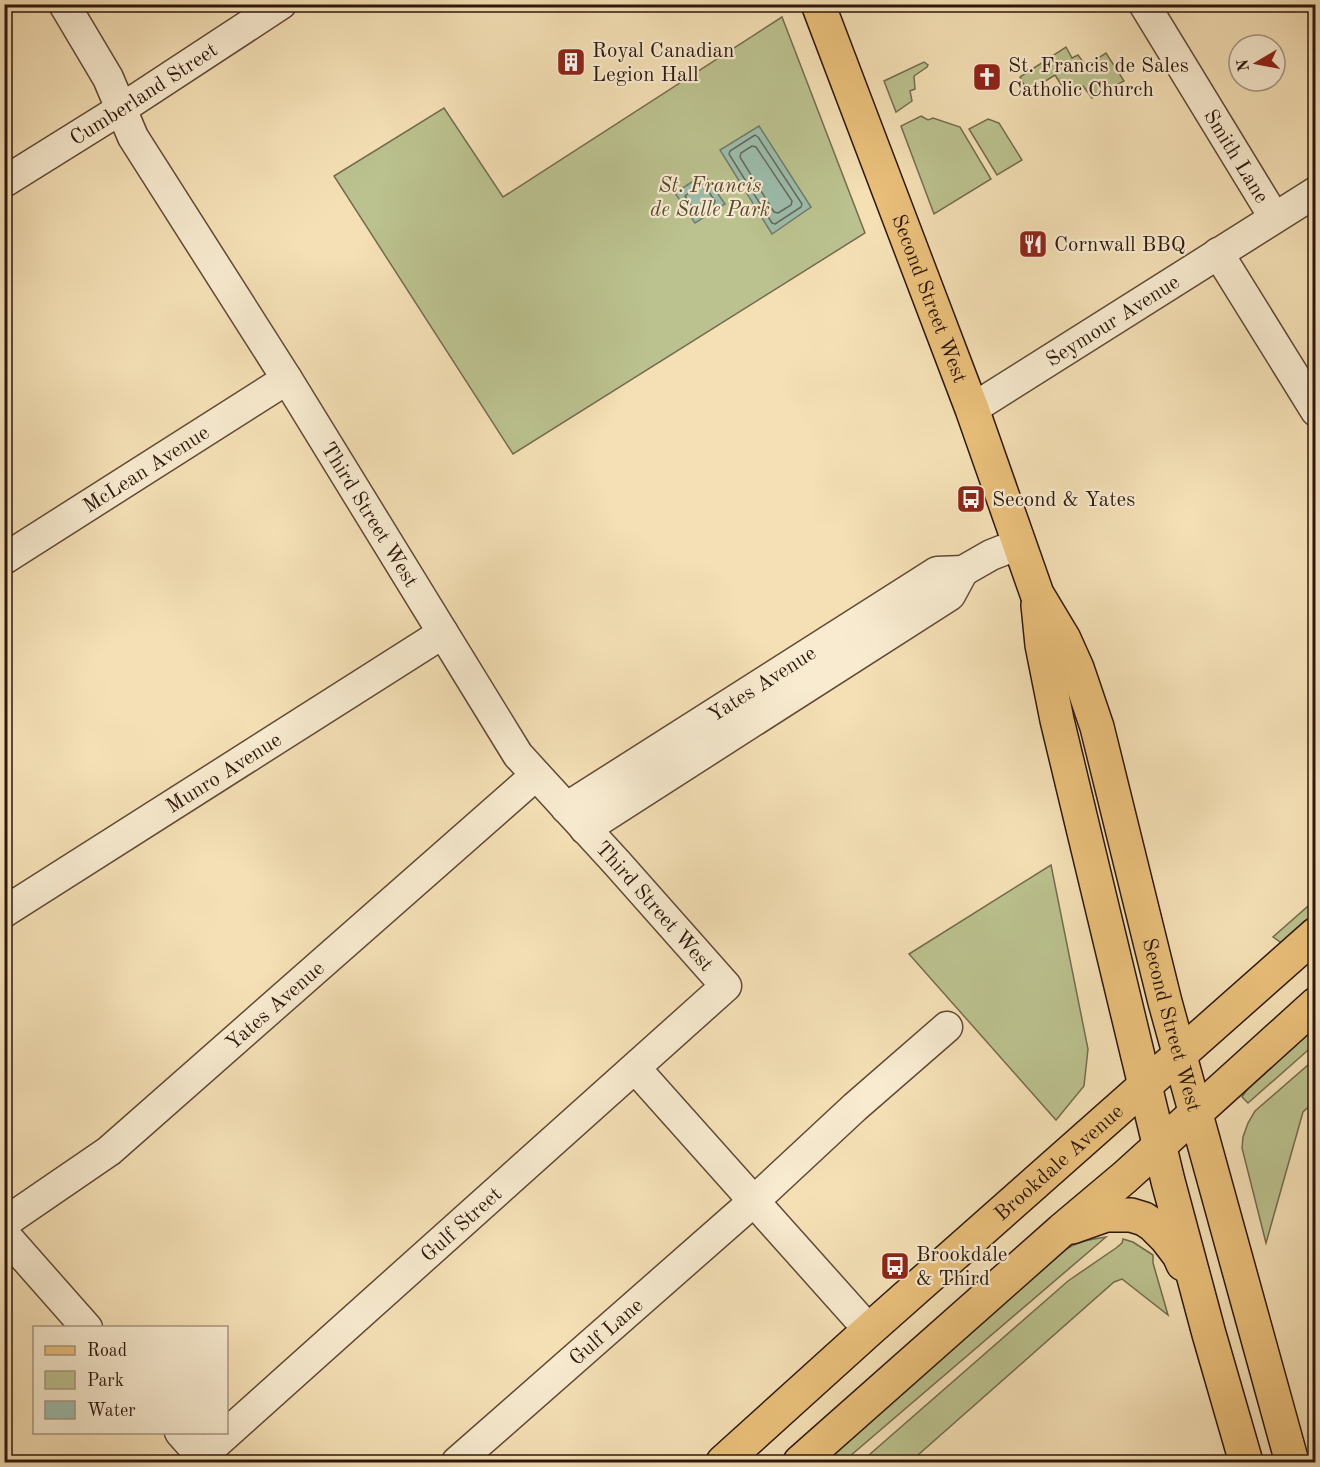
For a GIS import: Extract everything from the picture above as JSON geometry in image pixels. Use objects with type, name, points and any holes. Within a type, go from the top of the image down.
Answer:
[{"type":"main road","name":"Second Street West","points":[[818,4],[972,409],[1037,594],[1064,639],[1077,668],[1097,727],[1180,1056],[1292,1462]]},
{"type":"main road","name":"Second Street West","points":[[1037,594],[1042,645],[1057,720],[1160,1145],[1199,1298],[1246,1462]]},
{"type":"main road","name":"Brookdale Avenue","points":[[723,1462],[1316,934]]},
{"type":"main road","points":[[800,1462],[1125,1177],[1316,1004]]},
{"type":"main road","points":[[1062,1230],[1106,1215],[1131,1215],[1144,1219],[1166,1238],[1179,1255],[1199,1298]]},
{"type":"street","name":"Third Street West","points":[[64,4],[108,78],[133,137],[287,379],[518,755],[726,986]]},
{"type":"street","name":"Cumberland Street","points":[[4,182],[121,110],[281,4]]},
{"type":"street","name":"Smith Lane","points":[[1144,4],[1274,217]]},
{"type":"street","name":"Seymour Avenue","points":[[972,409],[1316,192]]},
{"type":"street","points":[[1218,253],[1316,411]]},
{"type":"street","name":"McLean Avenue","points":[[4,559],[287,379]]},
{"type":"street","name":"Yates Avenue","points":[[576,818],[821,662],[950,595],[963,571],[991,555],[1019,544]]},
{"type":"street","name":"Munro Avenue","points":[[4,912],[443,633]]},
{"type":"street","name":"Yates Avenue","points":[[4,1223],[109,1151],[536,775]]},
{"type":"street","name":"Gulf Street","points":[[228,1433],[726,986]]},
{"type":"street","name":"Gulf Lane","points":[[457,1462],[754,1201],[855,1107],[947,1027]]},
{"type":"street","points":[[635,1068],[869,1330]]},
{"type":"street","points":[[4,1234],[85,1326]]},
{"type":"street","points":[[181,1434],[198,1460]]},
{"type":"street","name":"Gulf Street","points":[[198,1460],[227,1434]]},
{"type":"green space","name":"St. Francis de Salle Park","points":[[782,17],[865,233],[513,454],[334,176],[444,108],[503,197]]},
{"type":"green space","points":[[1066,47],[1072,58],[1078,55],[1086,66],[1106,53],[1124,81],[1092,98],[1083,86],[1074,91],[1071,87],[1065,91],[1055,75],[1028,92],[1020,77]]},
{"type":"green space","points":[[924,62],[928,65],[927,67],[914,76],[915,89],[910,91],[912,101],[896,112],[884,81]]},
{"type":"green space","points":[[921,116],[928,120],[933,118],[960,127],[991,179],[934,214],[901,126]]},
{"type":"green space","points":[[988,119],[999,123],[1022,160],[997,175],[969,129]]},
{"type":"green space","points":[[1051,865],[1088,1049],[1084,1086],[1056,1120],[909,954]]},
{"type":"green space","points":[[1315,900],[1315,915],[1283,944],[1273,937]]},
{"type":"green space","points":[[1315,1026],[1315,1044],[1248,1103],[1242,1097],[1254,1080]]},
{"type":"green space","points":[[1315,1059],[1315,1101],[1303,1112],[1266,1243],[1242,1148],[1243,1137],[1255,1111]]},
{"type":"green space","points":[[1106,1237],[843,1462],[822,1462],[1058,1254],[1081,1242]]},
{"type":"green space","points":[[1123,1239],[1133,1242],[1153,1255],[1153,1263],[1168,1315],[1122,1279],[1114,1282],[910,1462],[861,1462],[1068,1281],[1116,1248]]},
{"type":"water","points":[[759,126],[811,207],[772,234],[720,150]]},
{"type":"water","points":[[704,174],[725,204],[695,223],[675,193]]},
{"type":"place","name":"Royal Canadian Legion Hall","points":[[571,62]]},
{"type":"place","name":"St. Francis de Sales Catholic Church","points":[[987,77]]},
{"type":"place","name":"Cornwall BBQ","points":[[1033,244]]},
{"type":"place","name":"Second & Yates","points":[[971,499]]},
{"type":"place","name":"Brookdale & Third","points":[[895,1266]]}]
